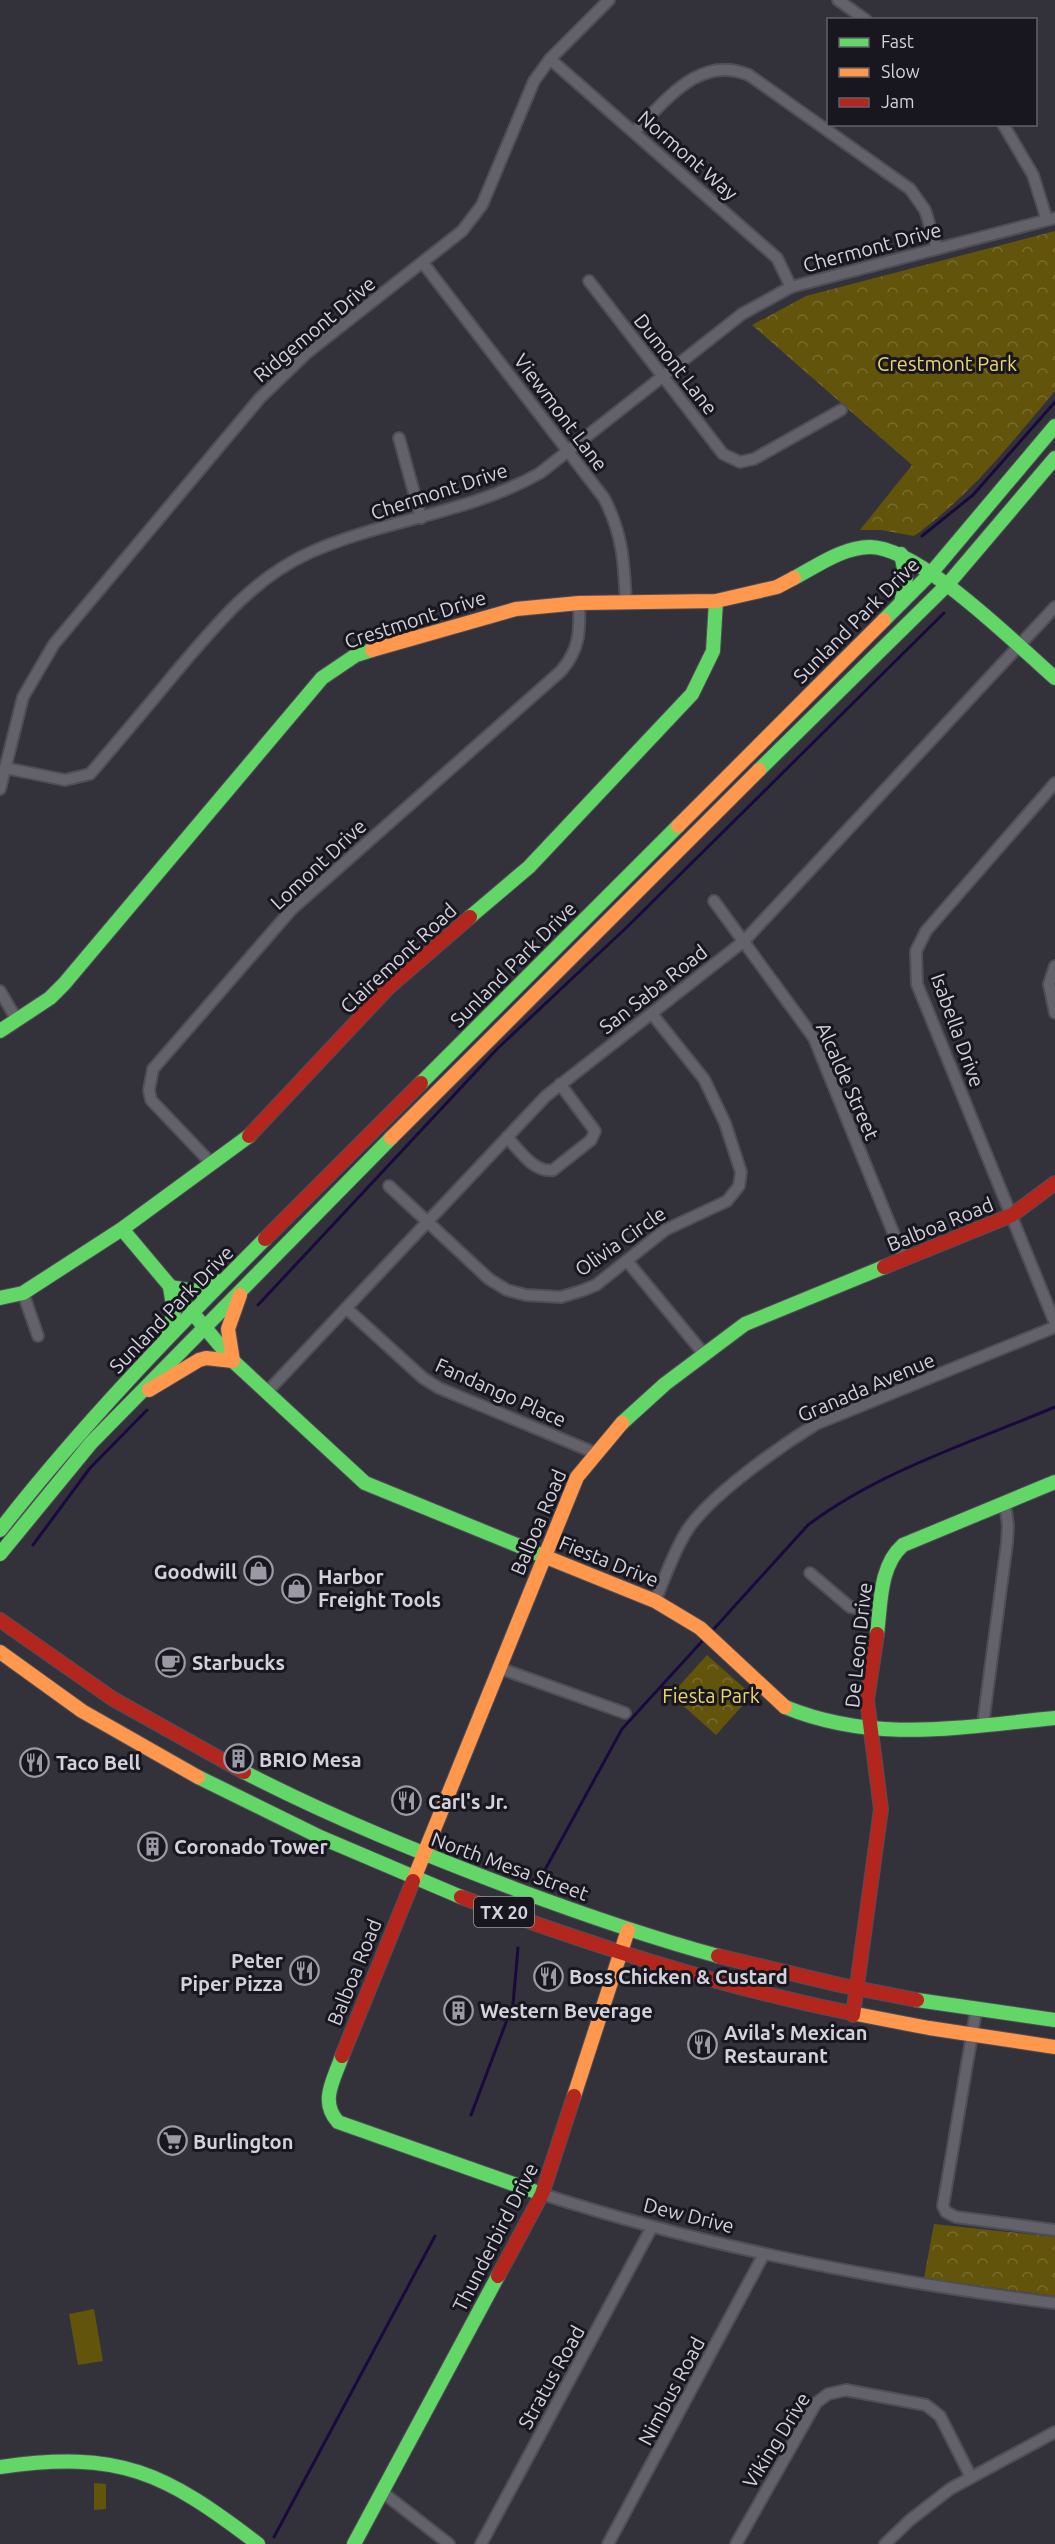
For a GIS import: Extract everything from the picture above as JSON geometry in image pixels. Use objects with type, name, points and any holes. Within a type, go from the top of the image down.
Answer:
[{"type":"street","name":"Ridgemont Drive","points":[[0,789],[23,697],[54,644],[260,398],[308,352],[462,231],[482,205],[534,81],[550,59],[609,0]]},
{"type":"street","points":[[838,0],[863,18]]},
{"type":"street","name":"Normont Way","points":[[550,59],[777,258],[791,287]]},
{"type":"street","points":[[634,132],[695,76],[717,69],[738,70],[749,75],[910,189],[925,210],[937,249]]},
{"type":"street","points":[[1004,126],[1033,175],[1051,219]]},
{"type":"street","name":"Chermont Drive","points":[[5,768],[65,780],[90,774],[225,615],[266,579],[288,564],[333,543],[507,491],[540,473],[742,314],[791,287],[1051,219]]},
{"type":"street","name":"Viewmont Lane","points":[[423,263],[604,498],[617,525],[623,548],[626,603]]},
{"type":"street","name":"Dumont Lane","points":[[589,281],[723,453],[740,462],[766,453],[841,410]]},
{"type":"street","name":"Sunland Park Drive","points":[[0,1530],[51,1464],[167,1338],[932,572],[1055,426]]},
{"type":"street","points":[[399,438],[421,518]]},
{"type":"street","name":"Sunland Park Drive","points":[[0,1554],[63,1474],[132,1400],[586,941],[948,584],[1055,458]]},
{"type":"street","name":"Crestmont Drive","points":[[0,1031],[50,998],[64,984],[309,692],[336,666],[378,648],[508,611],[579,603],[716,600],[740,597],[777,587],[840,554],[878,548],[901,554],[932,572],[1055,678]]},
{"type":"street","points":[[901,554],[906,568],[906,590],[901,603]]},
{"type":"street","name":"Clairemont Road","points":[[0,1298],[23,1293],[122,1229],[251,1134],[388,988],[530,867],[692,694],[713,651],[716,600]]},
{"type":"street","name":"Lomont Drive","points":[[212,1164],[151,1101],[149,1090],[153,1069],[292,909],[561,671],[577,649],[580,634],[579,603]]},
{"type":"street","name":"San Saba Road","points":[[267,1392],[507,1137],[560,1084],[744,941],[1055,607]]},
{"type":"street","name":"Isabella Drive","points":[[1055,783],[926,931],[916,951],[917,984],[1055,1325]]},
{"type":"street","name":"Alcalde Street","points":[[714,901],[814,1038],[904,1259]]},
{"type":"street","points":[[1055,966],[1049,984],[1055,1013]]},
{"type":"street","points":[[0,991],[17,1020]]},
{"type":"street","name":"Olivia Circle","points":[[389,1186],[489,1279],[507,1290],[526,1295],[561,1297],[596,1285],[665,1230],[727,1201],[739,1186],[741,1172],[725,1123],[704,1079],[652,1014]]},
{"type":"street","points":[[507,1137],[538,1168],[545,1171],[553,1170],[591,1140],[595,1131],[591,1122],[560,1084]]},
{"type":"street","name":"Balboa Road","points":[[329,2112],[327,2102],[347,2042],[544,1556],[577,1477],[593,1452],[634,1410],[745,1324],[1012,1215],[1055,1183]]},
{"type":"street","name":"Fiesta Drive","points":[[122,1229],[233,1361],[365,1483],[655,1601],[703,1632],[784,1707],[799,1715],[887,1733],[1055,1719]]},
{"type":"street","points":[[627,1261],[704,1354]]},
{"type":"street","points":[[167,1338],[174,1312],[170,1287],[194,1291],[229,1277]]},
{"type":"street","points":[[132,1400],[199,1360],[206,1358],[233,1361],[228,1329],[231,1315],[243,1287]]},
{"type":"street","points":[[23,1293],[38,1336]]},
{"type":"street","name":"Fandango Place","points":[[346,1308],[438,1388],[593,1452]]},
{"type":"street","name":"Granada Avenue","points":[[655,1601],[687,1530],[705,1509],[784,1444],[816,1424],[1055,1325]]},
{"type":"street","points":[[51,1464],[63,1474]]},
{"type":"street","name":"De Leon Drive","points":[[853,2015],[881,1809],[867,1700],[886,1569],[893,1554],[903,1545],[1055,1482]]},
{"type":"street","points":[[983,1724],[1007,1543],[1008,1526],[1005,1503]]},
{"type":"street","points":[[810,1573],[850,1607],[879,1612]]},
{"type":"street","name":"North Mesa Street","points":[[0,1620],[109,1697],[171,1733],[288,1794],[424,1856],[628,1930],[776,1971],[858,1990],[976,2011],[1055,2020]]},
{"type":"street","name":"TX 20","points":[[0,1652],[92,1717],[274,1817],[414,1879],[621,1955],[853,2015],[972,2037],[1055,2047]]},
{"type":"street","points":[[499,1668],[625,1713]]},
{"type":"street","points":[[92,1717],[109,1697]]},
{"type":"street","points":[[274,1817],[288,1794]]},
{"type":"street","name":"Thunderbird Drive","points":[[354,2544],[542,2194],[628,1930]]},
{"type":"street","points":[[976,2011],[943,2201],[946,2212],[956,2217],[1055,2230]]},
{"type":"street","name":"Dew Drive","points":[[329,2112],[338,2122],[542,2194],[652,2227],[764,2254],[923,2285],[1055,2303]]},
{"type":"street","name":"Stratus Road","points":[[481,2544],[652,2227]]},
{"type":"street","name":"Nimbus Road","points":[[608,2544],[764,2254]]},
{"type":"street","name":"Viking Drive","points":[[736,2544],[816,2403],[837,2391],[927,2405],[940,2416],[971,2477]]},
{"type":"street","points":[[885,2544],[929,2504],[971,2477],[1055,2432]]},
{"type":"street","points":[[0,2467],[37,2460],[76,2459],[129,2467],[152,2474],[190,2494],[258,2544]]},
{"type":"street","points":[[382,2492],[449,2544]]},
{"type":"green space","name":"Crestmont Park","points":[[1055,231],[1055,391],[972,486],[914,536],[881,530],[860,530],[912,465],[752,325],[806,296]]},
{"type":"green space","name":"Fiesta Park","points":[[707,1655],[752,1695],[716,1735],[671,1695]]},
{"type":"green space","points":[[934,2224],[1055,2237],[1055,2296],[924,2278]]},
{"type":"green space","points":[[94,2309],[103,2361],[78,2365],[69,2314]]},
{"type":"green space","points":[[94,2483],[106,2484],[106,2509],[94,2510]]},
{"type":"waterway","points":[[922,536],[973,495],[1055,402]]},
{"type":"waterway","points":[[258,1305],[498,1048],[627,927],[944,613]]},
{"type":"waterway","points":[[712,1631],[808,1525],[836,1506],[896,1473],[1055,1407]]},
{"type":"waterway","points":[[33,1545],[90,1468],[147,1410]]},
{"type":"waterway","points":[[541,1877],[622,1729],[705,1638]]},
{"type":"waterway","points":[[471,2115],[513,2004],[518,1948]]},
{"type":"waterway","points":[[274,2537],[435,2236]]},
{"type":"traffic: fast","points":[[884,620],[932,572],[1055,426]]},
{"type":"traffic: fast","points":[[759,770],[948,584],[1055,458]]},
{"type":"traffic: fast","points":[[794,578],[850,550],[870,547],[890,551],[940,579],[1055,678]]},
{"type":"traffic: fast","points":[[901,554],[906,578],[901,603]]},
{"type":"traffic: fast","points":[[470,917],[529,867],[692,694],[713,651],[716,601]]},
{"type":"traffic: fast","points":[[0,1031],[50,998],[64,984],[322,678],[356,655],[372,650]]},
{"type":"traffic: fast","points":[[421,1083],[678,826]]},
{"type":"traffic: fast","points":[[0,1298],[23,1293],[122,1229],[249,1136]]},
{"type":"traffic: fast","points":[[0,1554],[91,1443],[391,1138]]},
{"type":"traffic: fast","points":[[122,1229],[233,1361],[365,1483],[546,1557]]},
{"type":"traffic: fast","points":[[0,1530],[62,1454],[128,1380],[265,1239]]},
{"type":"traffic: fast","points":[[622,1423],[665,1384],[745,1324],[884,1267]]},
{"type":"traffic: fast","points":[[167,1337],[174,1312],[170,1287],[194,1291],[221,1281]]},
{"type":"traffic: fast","points":[[877,1634],[885,1574],[895,1554],[903,1545],[1055,1482]]},
{"type":"traffic: fast","points":[[785,1707],[852,1726],[885,1729],[952,1728],[1055,1718]]},
{"type":"traffic: fast","points":[[244,1772],[344,1820],[481,1876],[615,1925],[718,1956]]},
{"type":"traffic: fast","points":[[198,1777],[320,1837],[461,1897]]},
{"type":"traffic: fast","points":[[917,2000],[1055,2020]]},
{"type":"traffic: fast","points":[[342,2056],[332,2082],[329,2098],[329,2106],[338,2122],[542,2194]]},
{"type":"traffic: fast","points":[[354,2544],[498,2276]]},
{"type":"traffic: fast","points":[[0,2467],[42,2462],[78,2462],[110,2465],[139,2472],[195,2499],[258,2544]]},
{"type":"traffic: slow","points":[[372,650],[516,609],[579,603],[716,601],[777,587],[794,578]]},
{"type":"traffic: slow","points":[[678,826],[884,620]]},
{"type":"traffic: slow","points":[[391,1138],[759,770]]},
{"type":"traffic: slow","points":[[149,1390],[199,1360],[206,1358],[233,1361],[228,1329],[240,1295]]},
{"type":"traffic: slow","points":[[413,1881],[577,1477],[622,1423]]},
{"type":"traffic: slow","points":[[546,1557],[655,1601],[700,1628],[785,1707]]},
{"type":"traffic: slow","points":[[0,1652],[82,1711],[198,1777]]},
{"type":"traffic: slow","points":[[574,2096],[628,1930]]},
{"type":"traffic: slow","points":[[851,2013],[929,2028],[1055,2047]]},
{"type":"traffic: jam","points":[[249,1136],[388,988],[470,917]]},
{"type":"traffic: jam","points":[[265,1239],[421,1083]]},
{"type":"traffic: jam","points":[[884,1267],[1012,1215],[1055,1183]]},
{"type":"traffic: jam","points":[[0,1620],[113,1699],[244,1772]]},
{"type":"traffic: jam","points":[[853,2015],[881,1809],[867,1700],[877,1634]]},
{"type":"traffic: jam","points":[[342,2056],[413,1881]]},
{"type":"traffic: jam","points":[[461,1897],[653,1963],[751,1990],[851,2013]]},
{"type":"traffic: jam","points":[[718,1956],[840,1985],[917,2000]]},
{"type":"traffic: jam","points":[[498,2276],[542,2194],[574,2096]]},
{"type":"place","name":"Goodwill","points":[[258,1571]]},
{"type":"place","name":"Harbor Freight Tools","points":[[297,1588]]},
{"type":"place","name":"Starbucks","points":[[171,1662]]},
{"type":"place","name":"BRIO Mesa","points":[[238,1759]]},
{"type":"place","name":"Taco Bell","points":[[35,1762]]},
{"type":"place","name":"Carl's Jr.","points":[[407,1801]]},
{"type":"place","name":"Coronado Tower","points":[[153,1846]]},
{"type":"place","name":"Peter Piper Pizza","points":[[304,1971]]},
{"type":"place","name":"Boss Chicken & Custard","points":[[548,1976]]},
{"type":"place","name":"Western Beverage","points":[[459,2010]]},
{"type":"place","name":"Avila's Mexican Restaurant","points":[[703,2044]]},
{"type":"place","name":"Burlington","points":[[172,2141]]}]
